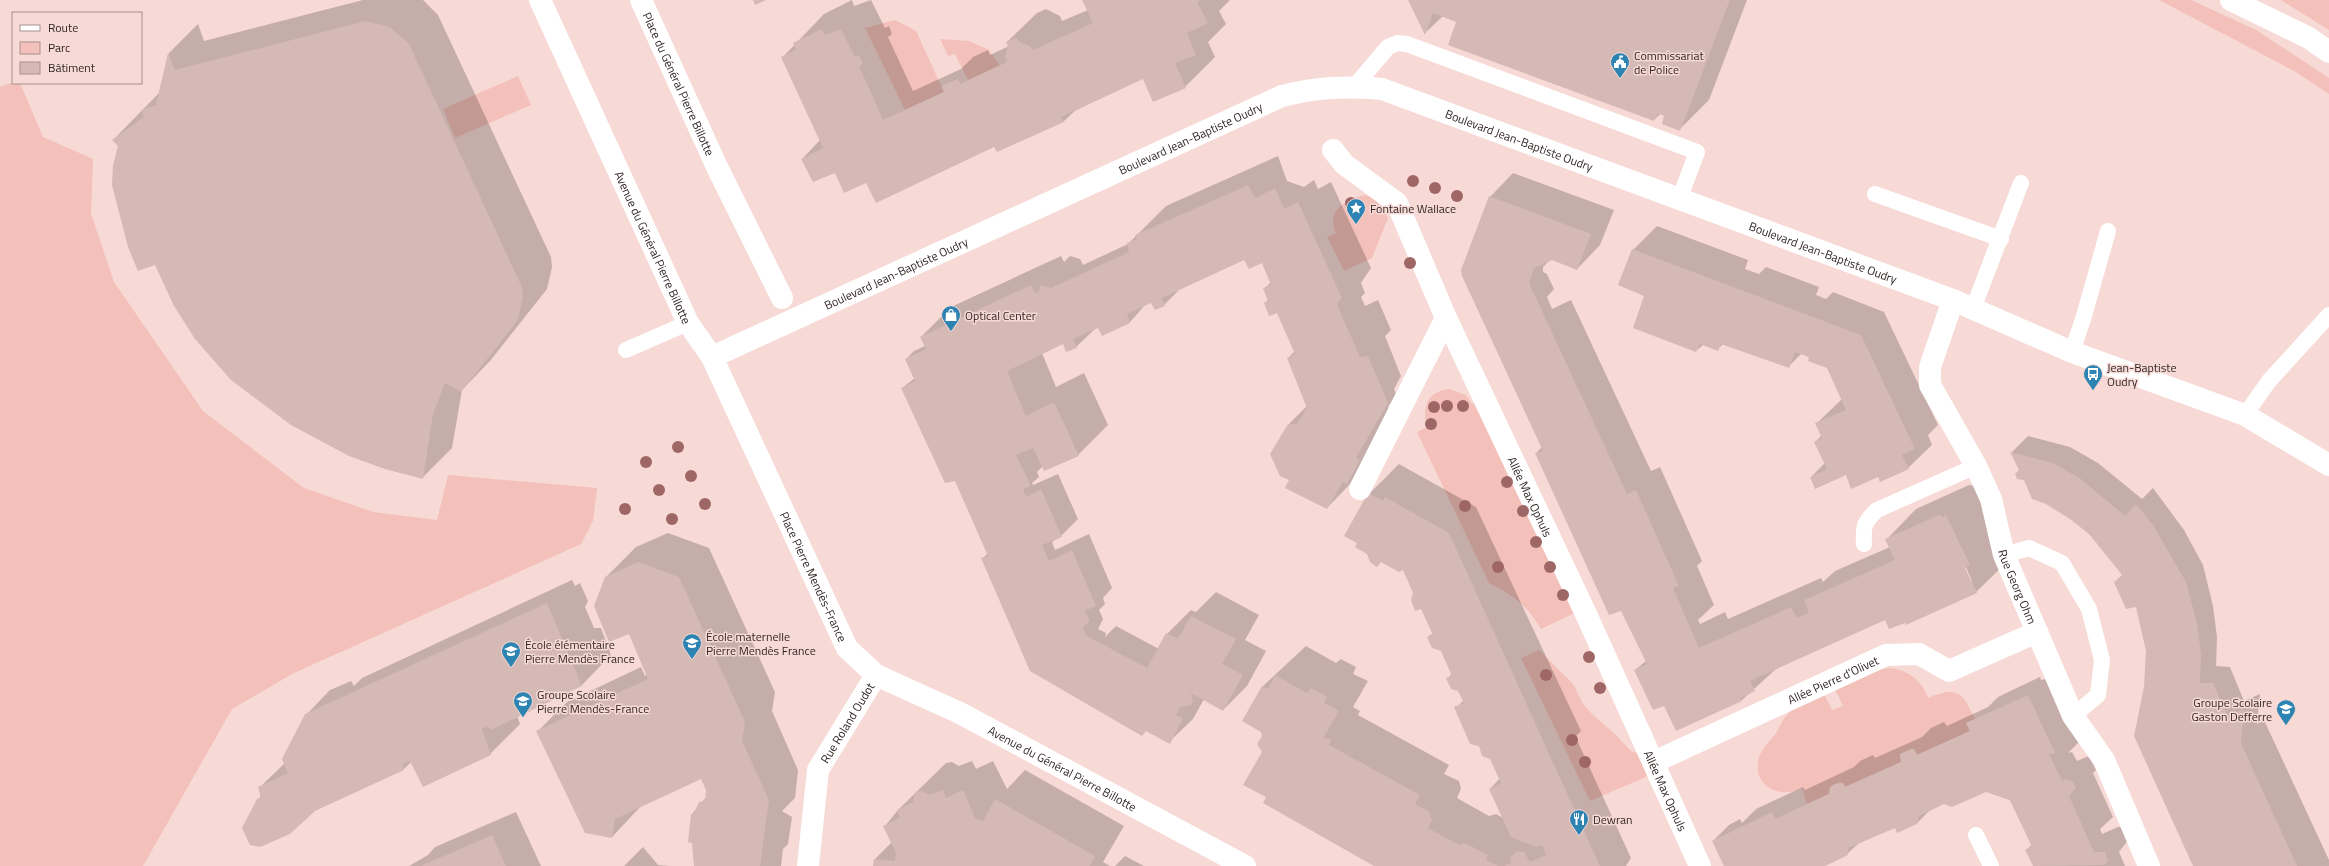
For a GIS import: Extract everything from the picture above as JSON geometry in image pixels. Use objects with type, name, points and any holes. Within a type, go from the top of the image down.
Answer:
[{"type":"main road","name":"Avenue du Général Pierre Billotte","points":[[540,0],[688,323],[712,357],[774,490]]},
{"type":"main road","name":"Place du Général Pierre Billotte","points":[[641,0],[717,167],[782,298]]},
{"type":"main road","points":[[2231,0],[2309,38],[2329,52]]},
{"type":"main road","name":"Boulevard Jean-Baptiste Oudry","points":[[712,357],[1282,96],[1327,87],[1354,87],[1382,89],[1953,300],[2072,352],[2246,415],[2329,465]]},
{"type":"main road","name":"Allée Max Ophuls","points":[[1333,150],[1344,164],[1397,203],[1446,318],[1654,762],[1700,866]]},
{"type":"main road","name":"Rue Georg Ohm","points":[[1953,300],[1930,367],[1930,385],[1976,466],[1991,499],[2004,555],[2073,716],[2104,760],[2147,865]]},
{"type":"main road","points":[[1360,489],[1446,318]]},
{"type":"main road","name":"Place Pierre Mendès-France","points":[[774,490],[847,648],[876,675]]},
{"type":"main road","name":"Allée Pierre d'Olivet","points":[[1654,762],[1886,655],[1919,654],[1949,671],[2037,632]]},
{"type":"main road","name":"Avenue du Général Pierre Billotte","points":[[876,675],[960,713],[1245,866]]},
{"type":"main road","name":"Rue Roland Oudot","points":[[808,866],[818,770],[876,675]]},
{"type":"lane","points":[[1354,87],[1388,47],[1398,43],[1407,44],[1697,152],[1679,200]]},
{"type":"lane","points":[[1973,309],[2001,239],[2021,183]]},
{"type":"lane","points":[[1875,194],[2001,239]]},
{"type":"lane","points":[[2072,352],[2084,316],[2108,231]]},
{"type":"lane","points":[[2246,415],[2269,380],[2329,315]]},
{"type":"lane","points":[[626,350],[688,323]]},
{"type":"lane","points":[[1864,544],[1863,530],[1866,520],[1877,510],[1976,466]]},
{"type":"lane","points":[[2004,555],[2029,548],[2062,564],[2089,609],[2102,660],[2098,694],[2073,716]]},
{"type":"lane","points":[[1976,835],[1990,866]]},
{"type":"green space","points":[[2159,0],[2191,0],[2256,30],[2329,78],[2329,94],[2294,71]]},
{"type":"green space","points":[[2281,0],[2329,0],[2329,30]]},
{"type":"green space","points":[[895,20],[916,31],[944,92],[905,110],[865,28]]},
{"type":"green space","points":[[940,39],[969,41],[989,50],[1000,66],[968,80],[955,54],[948,56]]},
{"type":"green space","points":[[518,76],[531,105],[455,138],[443,109]]},
{"type":"green space","points":[[12,82],[12,84],[20,84],[43,137],[93,159],[91,214],[114,282],[203,411],[304,488],[373,512],[437,520],[448,475],[597,488],[593,521],[581,544],[294,673],[232,709],[143,866],[0,866],[0,87]]},
{"type":"green space","points":[[1366,195],[1377,201],[1388,218],[1372,258],[1344,271],[1327,237],[1336,233],[1333,225],[1333,218],[1340,207],[1352,199]]},
{"type":"green space","points":[[1449,389],[1466,395],[1472,404],[1482,400],[1579,611],[1541,629],[1525,607],[1506,592],[1489,583],[1417,432],[1427,427],[1425,413],[1428,401],[1436,393]]},
{"type":"green space","points":[[1539,650],[1573,684],[1583,704],[1594,716],[1615,734],[1631,751],[1645,756],[1653,774],[1590,801],[1521,658]]},
{"type":"green space","points":[[1891,668],[1904,671],[1914,677],[1922,686],[1928,698],[1946,692],[1953,692],[1962,697],[1975,719],[1966,723],[1970,731],[1917,755],[1914,749],[1900,754],[1901,762],[1845,787],[1843,783],[1839,782],[1830,787],[1829,794],[1807,804],[1802,788],[1784,792],[1775,791],[1762,781],[1759,774],[1758,765],[1761,752],[1791,711],[1799,705],[1824,694],[1832,710],[1843,706],[1835,689],[1877,669]]},
{"type":"building","points":[[753,0],[766,0],[755,5]]},
{"type":"building","points":[[1082,0],[1202,0],[1197,2],[1208,23],[1187,33],[1196,55],[1175,63],[1186,88],[1153,102],[1143,79],[1061,117],[1064,122],[997,152],[994,147],[876,203],[866,183],[844,193],[835,173],[813,182],[801,159],[823,148],[781,57],[796,50],[793,43],[822,29],[825,35],[841,29],[855,57],[859,55],[863,64],[859,66],[883,120],[944,92],[942,86],[958,79],[960,84],[1007,62],[1005,56],[1008,46],[1006,42],[1017,38],[1018,41],[1030,46],[1033,50],[1093,23]]},
{"type":"building","name":"Commissariat de Police","points":[[1408,0],[1730,0],[1680,131],[1662,124],[1664,116],[1658,113],[1654,121],[1448,45],[1456,22],[1433,13],[1425,35]]},
{"type":"building","points":[[365,21],[390,27],[409,44],[522,287],[523,297],[518,320],[461,392],[445,383],[433,414],[423,479],[385,469],[349,456],[291,425],[231,380],[195,339],[174,306],[155,265],[138,271],[128,247],[112,185],[113,165],[118,146],[112,140],[144,117],[141,110],[156,105],[168,53],[175,70]]},
{"type":"building","points":[[1248,185],[1255,198],[1275,188],[1284,209],[1298,202],[1342,298],[1337,303],[1338,307],[1360,357],[1368,356],[1388,403],[1356,458],[1360,460],[1347,484],[1343,482],[1327,509],[1285,488],[1289,480],[1280,476],[1270,454],[1288,424],[1297,424],[1307,408],[1287,358],[1295,354],[1277,313],[1269,316],[1264,303],[1268,301],[1263,288],[1271,285],[1262,263],[1249,269],[1244,260],[1162,298],[1165,306],[1155,310],[1151,303],[1127,314],[1130,323],[1102,336],[1098,328],[1073,339],[1077,348],[1066,352],[1063,344],[1007,371],[1026,416],[1054,402],[1079,456],[1044,471],[1033,448],[1016,455],[1031,486],[1023,489],[1026,497],[1041,489],[1062,537],[1042,545],[1049,561],[1072,550],[1096,606],[1084,611],[1089,618],[1089,621],[1083,628],[1087,636],[1147,668],[1166,633],[1178,639],[1191,616],[1236,639],[1222,664],[1243,675],[1223,711],[1191,693],[1193,701],[1191,705],[1180,707],[1176,715],[1183,718],[1170,744],[1146,731],[1142,736],[1030,671],[981,558],[988,556],[955,481],[945,483],[901,388],[915,381],[905,359],[926,349],[920,337],[1031,285],[1035,293],[1039,292],[1040,285],[1051,288],[1129,252],[1127,243],[1137,239],[1135,235]]},
{"type":"building","points":[[1489,196],[1591,234],[1577,270],[1552,260],[1534,268],[1529,283],[1627,494],[1636,490],[1679,586],[1673,588],[1699,648],[1791,607],[1797,618],[1809,613],[1804,600],[1895,560],[1885,539],[1939,515],[1943,517],[1946,515],[1970,565],[1965,568],[1977,593],[1906,625],[1905,623],[1889,629],[1885,620],[1750,681],[1755,691],[1741,698],[1742,701],[1676,731],[1664,706],[1653,710],[1634,670],[1647,664],[1621,611],[1609,615],[1535,453],[1543,451],[1462,276],[1461,270]]},
{"type":"building","points":[[1632,249],[1861,335],[1915,449],[1902,455],[1909,469],[1880,482],[1878,477],[1851,489],[1846,475],[1815,489],[1810,477],[1827,469],[1814,442],[1822,438],[1815,423],[1846,410],[1827,368],[1808,361],[1809,357],[1795,352],[1789,368],[1721,344],[1718,351],[1700,344],[1696,352],[1633,328],[1644,296],[1618,285]]},
{"type":"building","points":[[2010,452],[2053,463],[2081,479],[2125,516],[2136,504],[2153,525],[2186,582],[2197,623],[2201,654],[2200,683],[2213,683],[2228,717],[2244,709],[2241,743],[2297,866],[2193,866],[2134,736],[2144,687],[2146,651],[2136,607],[2126,609],[2114,582],[2123,576],[2089,534],[2070,519],[2046,504],[2032,499],[2024,480],[2017,479],[2015,474],[2019,470]]},
{"type":"building","points":[[1368,493],[1383,501],[1385,497],[1449,533],[1600,866],[1504,866],[1511,863],[1510,858],[1517,851],[1524,852],[1530,862],[1546,855],[1542,845],[1536,847],[1511,837],[1489,789],[1501,783],[1490,759],[1482,756],[1479,746],[1470,744],[1454,707],[1464,703],[1458,691],[1451,689],[1446,678],[1452,676],[1441,651],[1432,648],[1427,637],[1433,635],[1421,609],[1415,611],[1411,600],[1413,593],[1403,570],[1399,572],[1381,562],[1377,567],[1370,562],[1367,554],[1355,547],[1357,543],[1344,536]]},
{"type":"building","points":[[638,562],[679,577],[745,722],[742,741],[769,800],[760,866],[694,866],[692,843],[688,842],[691,814],[694,814],[699,802],[705,801],[706,790],[701,779],[615,819],[612,838],[585,833],[536,731],[648,679],[629,634],[609,642],[594,606],[605,577]]},
{"type":"building","points":[[547,603],[582,686],[491,730],[488,726],[482,729],[491,755],[423,787],[410,761],[403,764],[404,770],[315,811],[290,834],[260,847],[250,845],[242,828],[257,799],[261,798],[258,787],[288,773],[282,759],[305,714]]},
{"type":"building","points":[[1275,675],[1307,693],[1311,688],[1327,697],[1324,703],[1339,711],[1324,737],[1331,740],[1329,745],[1420,795],[1415,804],[1429,811],[1432,820],[1428,828],[1459,845],[1465,843],[1488,855],[1486,860],[1498,866],[1374,866],[1263,803],[1266,797],[1243,785],[1262,752],[1257,744],[1262,736],[1261,732],[1242,721],[1262,686],[1268,689]]},
{"type":"building","points":[[2028,695],[2055,753],[2049,754],[2062,781],[2065,779],[2073,782],[2076,788],[2069,796],[2094,852],[2105,852],[2108,860],[2105,865],[2033,866],[2025,850],[2032,847],[2010,800],[1986,792],[1952,807],[1944,804],[1919,816],[1917,824],[1897,833],[1895,828],[1848,848],[1848,855],[1825,866],[1724,866],[1712,841],[1772,812],[1775,819],[1829,794],[1830,787],[1835,784],[1843,783],[1845,787],[1901,762],[1900,754],[1911,749],[1914,749],[1917,755],[1970,731],[1966,723]]},
{"type":"building","points":[[943,790],[946,798],[963,790],[975,818],[983,821],[995,799],[1095,856],[1090,866],[873,866],[874,859],[895,861],[896,853],[883,826],[900,818],[897,810],[913,802],[915,792],[922,791],[929,795]]},
{"type":"building","points":[[492,835],[506,866],[421,866]]},
{"type":"place","name":"Commissariat de Police","points":[[1620,79]]},
{"type":"place","name":"Fontaine Wallace","points":[[1356,225]]},
{"type":"place","name":"Optical Center","points":[[951,332]]},
{"type":"place","name":"Jean-Baptiste Oudry","points":[[2093,391]]},
{"type":"place","name":"École maternelle Pierre Mendès France","points":[[692,660]]},
{"type":"place","name":"École élémentaire Pierre Mendès France","points":[[511,668]]},
{"type":"place","name":"Groupe Scolaire Pierre Mendès-France","points":[[523,718]]},
{"type":"place","name":"Groupe Scolaire Gaston Defferre","points":[[2286,726]]},
{"type":"place","name":"Dewran","points":[[1579,836]]}]
